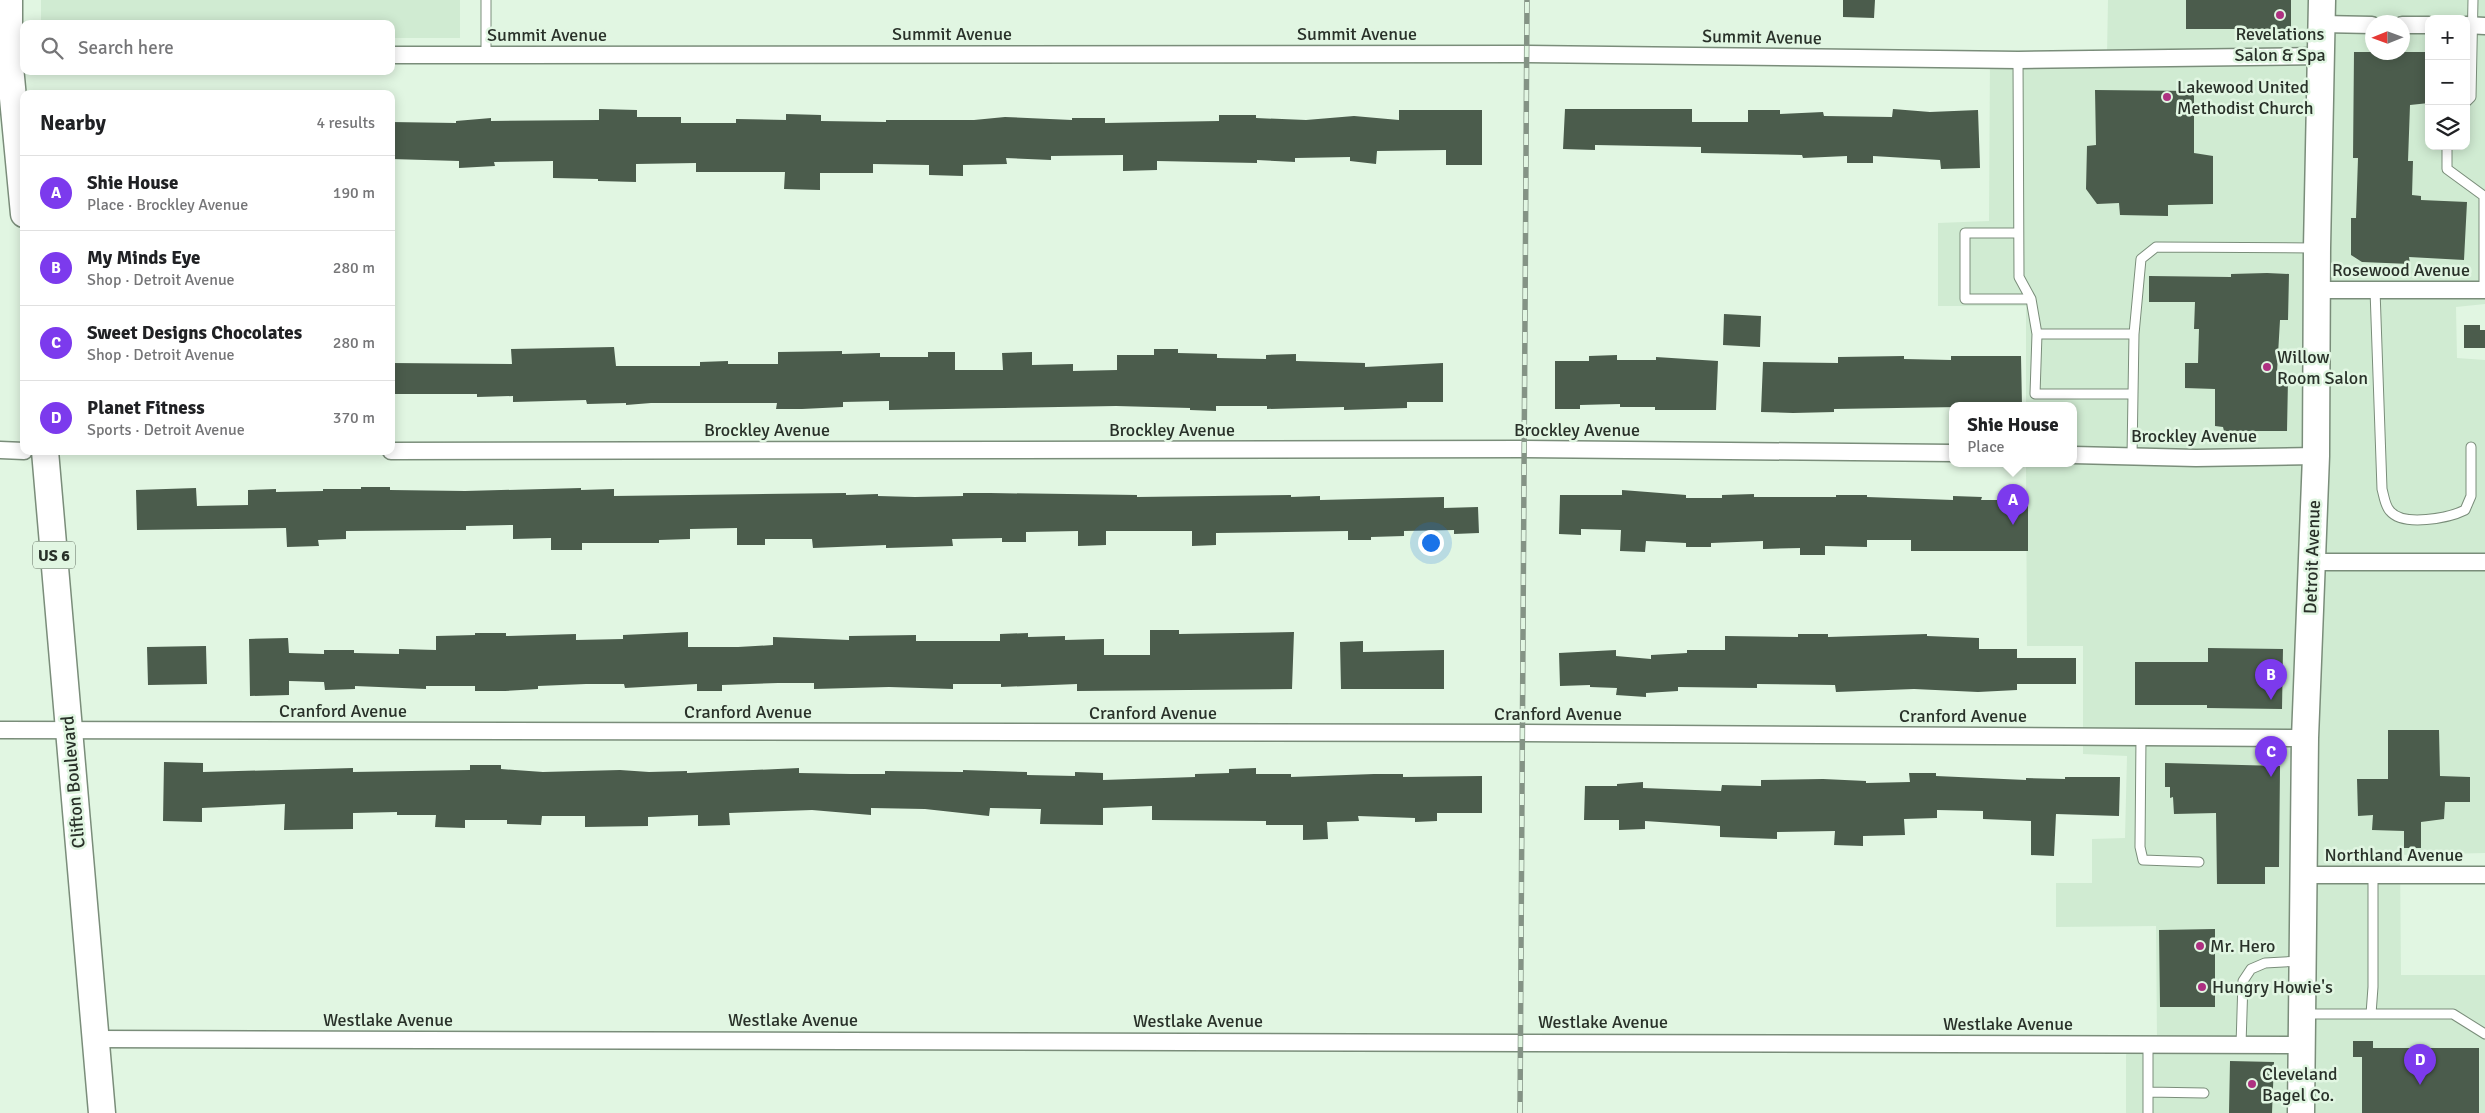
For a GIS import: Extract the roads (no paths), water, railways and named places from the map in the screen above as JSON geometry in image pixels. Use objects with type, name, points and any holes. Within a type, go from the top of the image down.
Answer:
[{"type":"main road","points":[[9,0],[11,56],[20,165]]},
{"type":"main road","name":"Detroit Avenue","points":[[2301,1113],[2305,738],[2316,456],[2316,290],[2322,12]]},
{"type":"main road","name":"Clifton Boulevard","points":[[45,455],[70,731],[94,1039],[102,1113]]},
{"type":"street","points":[[2322,12],[2365,23]]},
{"type":"street","points":[[2410,25],[2425,25]]},
{"type":"street","name":"Summit Avenue","points":[[395,55],[1527,54],[2018,60],[2322,56]]},
{"type":"street","name":"Rosewood Avenue","points":[[2316,290],[2485,290]]},
{"type":"street","name":"Brockley Avenue","points":[[395,451],[1524,449],[1949,453]]},
{"type":"street","points":[[0,450],[20,451]]},
{"type":"street","name":"Brockley Avenue","points":[[2077,455],[2316,456]]},
{"type":"street","points":[[2312,562],[2485,562]]},
{"type":"street","name":"Cranford Avenue","points":[[0,730],[1512,733],[2305,738]]},
{"type":"street","name":"Northland Avenue","points":[[2304,875],[2485,875]]},
{"type":"street","name":"Westlake Avenue","points":[[94,1039],[2301,1045]]},
{"type":"lane","points":[[486,0],[486,55]]},
{"type":"lane","points":[[2470,98],[2475,25],[2473,0]]},
{"type":"lane","points":[[2018,60],[2018,278],[2031,299],[2037,334],[2035,394],[2134,394]]},
{"type":"lane","points":[[2447,150],[2447,169],[2484,196],[2485,290]]},
{"type":"lane","points":[[2018,233],[1965,233],[1965,299],[2031,299]]},
{"type":"lane","points":[[2132,456],[2134,334],[2141,259],[2156,247],[2317,248]]},
{"type":"lane","points":[[2375,290],[2382,489],[2389,510],[2400,519],[2415,520],[2454,516],[2465,510],[2471,496],[2472,447]]},
{"type":"lane","points":[[2037,334],[2134,334]]},
{"type":"lane","points":[[2141,737],[2140,846],[2143,860],[2199,862]]},
{"type":"lane","points":[[2371,1014],[2374,987],[2373,875]]},
{"type":"lane","points":[[2241,1044],[2243,981],[2251,969],[2265,963],[2302,961]]},
{"type":"lane","points":[[2302,1014],[2453,1014],[2485,1034]]},
{"type":"lane","points":[[2148,1044],[2148,1113]]},
{"type":"lane","points":[[2148,1092],[2204,1093]]},
{"type":"railway","points":[[1520,1113],[1527,0]]},
{"type":"place","name":"Revelations Salon & Spa","points":[[2280,15]]},
{"type":"place","name":"Lakewood United Methodist Church","points":[[2167,97]]},
{"type":"place","name":"Willow Room Salon","points":[[2267,367]]},
{"type":"place","name":"Shie House","points":[[2013,525]]},
{"type":"place","name":"My Minds Eye","points":[[2271,700]]},
{"type":"place","name":"Sweet Designs Chocolates","points":[[2271,777]]},
{"type":"place","name":"Mr. Hero","points":[[2200,946]]},
{"type":"place","name":"Hungry Howie's","points":[[2202,987]]},
{"type":"place","name":"Cleveland Bagel Co.","points":[[2252,1084]]},
{"type":"place","name":"Planet Fitness","points":[[2420,1085]]}]
